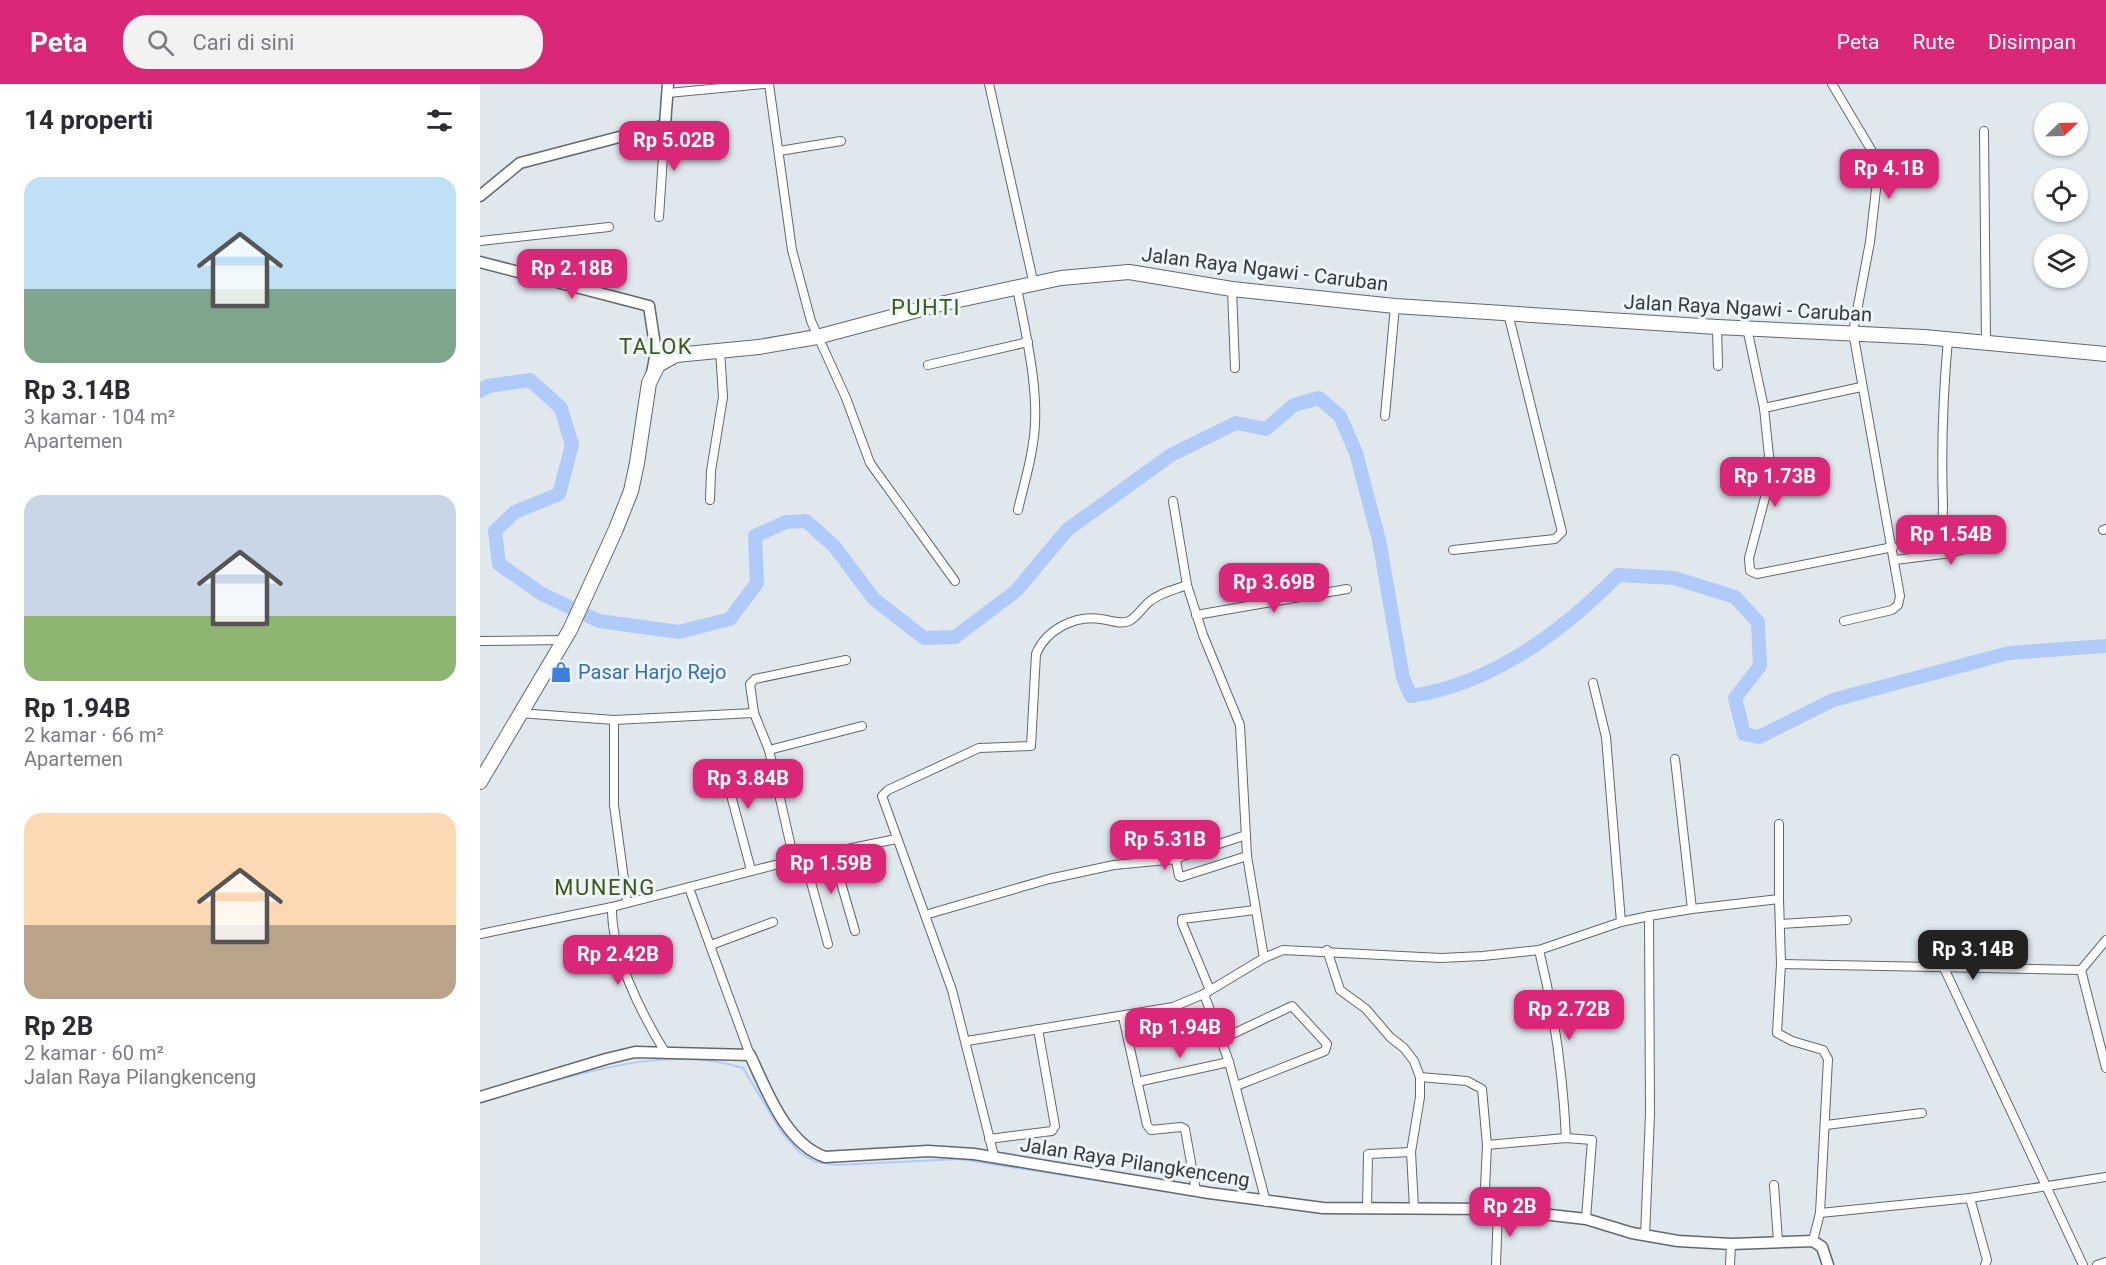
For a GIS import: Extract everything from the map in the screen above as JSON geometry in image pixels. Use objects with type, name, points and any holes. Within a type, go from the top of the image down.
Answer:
[{"type":"highway","name":"Jalan Raya Ngawi - Caruban","points":[[674,356],[818,337],[930,307],[1017,288],[1088,274],[1129,272],[1232,289],[1395,306],[1717,327],[1853,332],[2106,354]]},
{"type":"highway","points":[[480,782],[567,635],[592,582],[631,491],[652,377],[658,365],[674,356]]},
{"type":"main road","points":[[480,196],[520,163],[665,125],[668,89]]},
{"type":"main road","points":[[480,262],[649,306],[656,346],[652,377]]},
{"type":"main road","points":[[656,346],[665,354],[674,356]]},
{"type":"main road","points":[[480,1097],[606,1059],[635,1053],[750,1054]]},
{"type":"main road","name":"Jalan Raya Pilangkenceng","points":[[750,1054],[786,1123],[818,1155],[832,1158],[928,1151],[994,1156],[1028,1165],[1266,1202],[1323,1208],[1498,1209],[1586,1219],[1645,1236],[1678,1241],[1731,1244],[1813,1241]]},
{"type":"main road","points":[[1813,1241],[1821,1247],[1828,1265]]},
{"type":"street","points":[[668,89],[764,84]]},
{"type":"street","points":[[769,84],[792,251],[818,337],[846,398],[870,462],[955,581]]},
{"type":"street","points":[[989,84],[1034,285]]},
{"type":"street","points":[[1832,84],[1879,163],[1870,242],[1853,332],[1900,596],[1898,605],[1892,610],[1844,621]]},
{"type":"street","points":[[659,217],[665,125]]},
{"type":"street","points":[[1984,131],[1986,342]]},
{"type":"street","points":[[778,151],[841,141]]},
{"type":"street","points":[[480,241],[609,227]]},
{"type":"street","points":[[1017,288],[1028,342],[1035,426],[1034,442],[1018,510]]},
{"type":"street","points":[[1232,289],[1235,368]]},
{"type":"street","points":[[1385,416],[1395,306]]},
{"type":"street","points":[[1453,550],[1555,539],[1562,532],[1508,313]]},
{"type":"street","points":[[1717,327],[1718,366]]},
{"type":"street","points":[[1747,328],[1764,408],[1771,475],[1749,558],[1750,571],[1757,574],[1893,547]]},
{"type":"street","points":[[1943,554],[1939,534],[1943,519],[1941,436],[1948,339]]},
{"type":"street","points":[[928,365],[1028,342]]},
{"type":"street","points":[[710,500],[711,471],[723,397],[720,350]]},
{"type":"street","points":[[1764,408],[1861,387]]},
{"type":"street","points":[[1173,501],[1187,585],[1196,615],[1240,724],[1247,856],[1264,958]]},
{"type":"street","points":[[1895,560],[1943,554],[2001,541]]},
{"type":"street","points":[[994,1156],[967,1041],[952,990],[896,839],[883,800],[884,792],[979,748],[1031,746],[1036,654],[1042,640],[1052,631],[1084,619],[1098,618],[1124,623],[1130,621],[1153,600],[1187,585]]},
{"type":"street","points":[[1196,615],[1347,589]]},
{"type":"street","points":[[480,641],[567,635]]},
{"type":"street","points":[[794,860],[774,768],[754,713],[749,688],[752,681],[846,660]]},
{"type":"street","points":[[1593,683],[1606,737],[1621,922]]},
{"type":"street","points":[[519,713],[614,720],[754,713]]},
{"type":"street","points":[[614,720],[614,805],[627,902]]},
{"type":"street","points":[[769,750],[862,726]]},
{"type":"street","points":[[1675,759],[1692,909]]},
{"type":"street","points":[[751,870],[728,784],[737,778],[774,768]]},
{"type":"street","points":[[1779,824],[1781,964],[1777,1034],[1823,1050],[1826,1054],[1826,1125],[1820,1213],[1813,1241]]},
{"type":"street","points":[[925,915],[1049,879],[1114,865],[1177,859],[1246,836]]},
{"type":"street","points":[[480,934],[612,907],[804,857],[896,839]]},
{"type":"street","points":[[832,852],[855,931]]},
{"type":"street","points":[[1177,859],[1179,876],[1182,877],[1247,856]]},
{"type":"street","points":[[804,857],[828,944]]},
{"type":"street","points":[[689,888],[750,1054]]},
{"type":"street","points":[[967,1041],[1173,1007],[1207,992],[1264,958],[1283,950],[1327,950],[1441,958],[1539,950],[1621,922],[1649,916],[1779,899]]},
{"type":"street","points":[[612,907],[612,924],[628,976],[648,1024],[666,1052]]},
{"type":"street","points":[[1255,910],[1182,918],[1182,923],[1229,1062],[1266,1202]]},
{"type":"street","points":[[1645,1236],[1650,1114],[1649,916]]},
{"type":"street","points":[[1780,924],[1847,920]]},
{"type":"street","points":[[711,945],[773,922]]},
{"type":"street","points":[[2081,970],[2106,939]]},
{"type":"street","points":[[1327,950],[1340,990],[1366,1009],[1390,1037],[1404,1048],[1414,1061],[1420,1077],[1420,1097],[1411,1152],[1414,1208]]},
{"type":"street","points":[[1539,950],[1548,981],[1556,1034],[1566,1138]]},
{"type":"street","points":[[1781,964],[2081,970]]},
{"type":"street","points":[[1944,968],[2083,1265]]},
{"type":"street","points":[[2081,970],[2106,1068]]},
{"type":"street","points":[[1222,1039],[1292,1006],[1327,1044],[1325,1051],[1236,1086]]},
{"type":"street","points":[[1123,1017],[1137,1083],[1150,1129],[1181,1127],[1185,1129],[1196,1191]]},
{"type":"street","points":[[989,1139],[1052,1131],[1055,1126],[1038,1029]]},
{"type":"street","points":[[1137,1083],[1229,1062]]},
{"type":"street","points":[[1420,1077],[1467,1081],[1478,1084],[1482,1089],[1487,1145],[1484,1209]]},
{"type":"street","points":[[1826,1125],[1922,1113]]},
{"type":"street","points":[[1487,1145],[1566,1138],[1593,1143],[1586,1219]]},
{"type":"street","points":[[1367,1209],[1368,1154],[1411,1152]]},
{"type":"street","points":[[1820,1213],[1970,1198],[2106,1177]]},
{"type":"street","points":[[1774,1185],[1778,1241]]},
{"type":"street","points":[[1970,1198],[1987,1260],[1985,1265]]},
{"type":"street","points":[[1496,1265],[1498,1209]]},
{"type":"street","points":[[1730,1265],[1731,1244]]},
{"type":"street","points":[[2097,1265],[2106,1262]]},
{"type":"waterway","points":[[480,391],[488,386],[530,380],[561,408],[572,445],[559,494],[515,512],[495,531],[499,564],[542,594],[599,621],[679,632],[730,619],[757,583],[755,536],[786,522],[806,521],[834,546],[874,599],[924,638],[955,637],[1016,591],[1067,530],[1171,455],[1236,423],[1266,429],[1294,405],[1319,398],[1340,416],[1356,453],[1379,540],[1403,678],[1411,696],[1441,690],[1470,680],[1524,652],[1574,616],[1618,575],[1674,578],[1735,597],[1758,622],[1760,666],[1735,698],[1744,734],[1759,737],[1833,700],[2009,653],[2106,646]]},
{"type":"waterway","points":[[549,1082],[646,1061],[695,1059],[719,1062],[743,1068],[781,1131],[799,1152],[815,1162],[837,1165],[960,1159],[1170,1192]]},
{"type":"waterway","points":[[1232,1201],[1300,1210]]},
{"type":"waterway","points":[[1330,1213],[1489,1214]]},
{"type":"place","name":"Pasar Harjo Rejo","points":[[561,672]]},
{"type":"district","name":"PUHTI","points":[[926,307]]},
{"type":"district","name":"TALOK","points":[[656,346]]},
{"type":"district","name":"MUNENG","points":[[605,887]]}]
